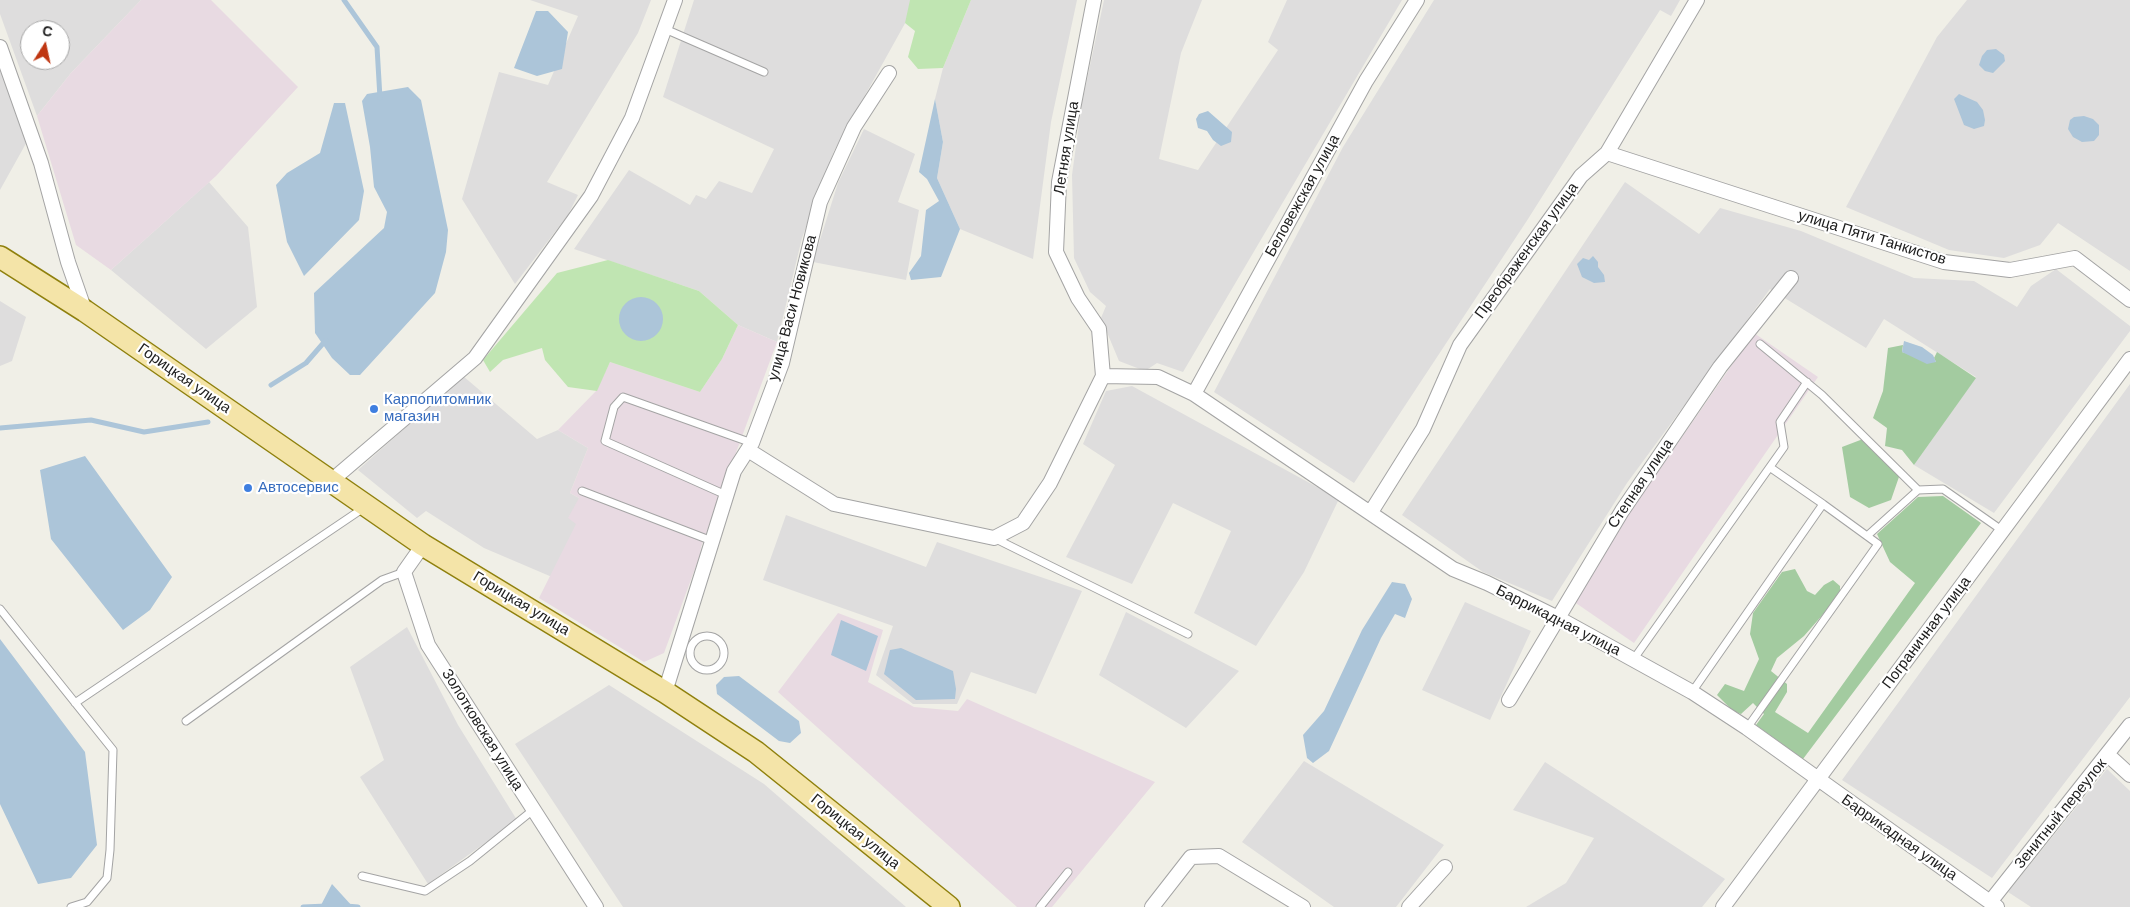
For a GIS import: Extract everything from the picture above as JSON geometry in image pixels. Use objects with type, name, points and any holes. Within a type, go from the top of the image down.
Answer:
[{"type":"main road","name":"Горицкая улица","points":[[0,257],[85,311],[423,545],[665,692],[756,752],[949,907]]},
{"type":"street","points":[[331,481],[475,358],[591,196],[632,118],[675,0]]},
{"type":"street","name":"Летняя улица","points":[[1094,0],[1059,182],[1056,252],[1078,298],[1099,330],[1103,376]]},
{"type":"street","name":"Беловежская улица","points":[[1194,394],[1366,82],[1417,0]]},
{"type":"street","name":"Преображенская улица","points":[[1370,512],[1422,429],[1460,345],[1581,176],[1607,153],[1697,0]]},
{"type":"street","points":[[0,47],[41,163],[68,262],[85,311]]},
{"type":"street","name":"улица Васи Новикова","points":[[665,692],[685,646],[712,541],[734,471],[750,447],[782,363],[820,202],[854,127],[889,73]]},
{"type":"street","name":"улица Пяти Танкистов","points":[[1607,153],[1944,262],[2010,270],[2075,258],[2130,300]]},
{"type":"street","name":"Степная улица","points":[[1509,700],[1622,511],[1720,367],[1791,278]]},
{"type":"street","name":"Пограничная улица","points":[[1723,907],[2130,359]]},
{"type":"street","points":[[750,447],[834,504],[994,538],[1023,523],[1034,507],[1050,483],[1103,376]]},
{"type":"street","name":"Баррикадная улица","points":[[1103,376],[1158,377],[1194,394],[1453,569],[1558,618],[1692,692],[1747,728],[1994,905]]},
{"type":"street","points":[[404,572],[423,545]]},
{"type":"street","name":"Золотковская улица","points":[[404,572],[428,644],[596,907]]},
{"type":"street","name":"Зенитный переулок","points":[[1994,905],[2130,726]]},
{"type":"street","points":[[2108,755],[2130,775]]},
{"type":"street","points":[[1152,907],[1191,857],[1219,856],[1303,907]]},
{"type":"street","points":[[1409,907],[1445,867]]},
{"type":"lane","points":[[665,29],[764,72]]},
{"type":"lane","points":[[1760,344],[1822,395],[1918,490]]},
{"type":"lane","points":[[1633,660],[1784,448],[1780,422],[1807,382]]},
{"type":"lane","points":[[726,495],[605,441],[614,407],[622,397],[750,447]]},
{"type":"lane","points":[[1747,728],[1878,544],[1771,468]]},
{"type":"lane","points":[[1867,536],[1918,490],[1942,489],[2003,531]]},
{"type":"lane","points":[[582,491],[712,541]]},
{"type":"lane","points":[[1692,692],[1823,504]]},
{"type":"lane","points":[[75,703],[366,506]]},
{"type":"lane","points":[[994,538],[1188,634]]},
{"type":"lane","points":[[186,720],[382,580],[404,572]]},
{"type":"lane","points":[[0,609],[114,750],[110,850],[106,878],[87,902],[71,907]]},
{"type":"lane","points":[[709,636],[715,638],[723,647],[723,658],[721,663],[712,670],[700,669],[692,662],[685,646],[699,638],[709,636]]},
{"type":"lane","points":[[362,876],[425,892],[470,861],[533,810]]},
{"type":"lane","points":[[1040,907],[1068,872]]},
{"type":"shaded area","points":[[0,0],[141,0],[71,73],[37,116],[20,70],[70,70],[70,20],[20,20],[20,69],[0,14]]},
{"type":"shaded area","points":[[141,0],[211,0],[298,87],[216,176],[111,270],[76,245],[37,116],[71,73]]},
{"type":"shaded area","points":[[530,0],[651,0],[638,33],[547,182],[578,195],[568,215],[515,284],[462,199],[499,72],[548,85],[578,16]]},
{"type":"shaded area","points":[[694,0],[918,0],[834,151],[802,238],[777,342],[738,325],[699,291],[574,249],[629,170],[690,205],[696,195],[706,199],[719,181],[752,193],[774,149],[663,97]]},
{"type":"shaded area","points":[[971,0],[1077,0],[1051,122],[1033,259],[960,229],[937,178],[943,142],[935,99],[943,68]]},
{"type":"shaded area","points":[[1104,0],[1202,0],[1181,53],[1159,159],[1198,170],[1278,50],[1268,42],[1287,0],[1402,0],[1183,372],[1157,363],[1145,371],[1119,361],[1101,318],[1106,306],[1090,292],[1074,258],[1072,175],[1082,103]]},
{"type":"shaded area","points":[[1434,0],[1680,0],[1671,16],[1660,10],[1528,219],[1354,483],[1214,392],[1343,147]]},
{"type":"shaded area","points":[[1967,0],[2130,0],[2130,271],[2058,223],[2040,245],[2004,258],[1949,250],[1846,207],[1937,37]]},
{"type":"shaded area","points":[[0,60],[29,138],[0,190]]},
{"type":"shaded area","points":[[864,129],[915,154],[898,202],[919,210],[906,280],[813,262],[838,183]]},
{"type":"shaded area","points":[[209,182],[248,227],[257,307],[206,349],[111,270]]},
{"type":"shaded area","points":[[1625,182],[1699,234],[1720,208],[1801,231],[1914,278],[1974,281],[2017,307],[2031,286],[2056,269],[2130,326],[2130,331],[1994,513],[1914,465],[1976,377],[1884,319],[1866,348],[1770,289],[1627,483],[1552,601],[1483,572],[1402,515]]},
{"type":"shaded area","points":[[0,301],[26,317],[12,361],[0,366]]},
{"type":"shaded area","points":[[738,325],[777,342],[664,653],[644,662],[539,598],[576,524],[568,518],[579,498],[570,493],[588,448],[558,430],[596,391],[610,362],[700,392],[722,359]]},
{"type":"shaded area","points":[[1754,333],[1818,377],[1634,643],[1570,599]]},
{"type":"shaded area","points":[[463,376],[537,439],[558,430],[588,448],[570,493],[579,498],[577,524],[552,577],[484,548],[426,511],[417,518],[358,470]]},
{"type":"shaded area","points":[[2130,384],[2130,697],[1992,878],[1842,780]]},
{"type":"shaded area","points":[[1132,386],[1339,499],[1304,572],[1256,646],[1194,613],[1231,531],[1173,503],[1132,584],[1066,557],[1115,465],[1083,444],[1106,391]]},
{"type":"shaded area","points":[[786,515],[926,567],[937,542],[1082,591],[1036,694],[971,672],[957,704],[913,704],[876,675],[893,626],[763,580]]},
{"type":"shaded area","points":[[1465,602],[1531,631],[1490,720],[1422,690]]},
{"type":"shaded area","points":[[1126,612],[1239,671],[1186,728],[1099,675]]},
{"type":"shaded area","points":[[838,613],[883,630],[868,682],[914,707],[958,711],[967,699],[1155,782],[1052,907],[1017,907],[778,692]]},
{"type":"shaded area","points":[[407,627],[458,725],[517,820],[428,884],[360,777],[384,760],[350,667]]},
{"type":"shaded area","points":[[609,685],[764,784],[906,907],[623,907],[515,744]]},
{"type":"shaded area","points":[[1304,761],[1444,845],[1396,907],[1334,907],[1242,842]]},
{"type":"shaded area","points":[[1545,762],[1725,879],[1702,907],[1526,907],[1566,883],[1594,838],[1513,810]]},
{"type":"shaded area","points":[[2107,769],[2130,791],[2130,907],[2031,907],[2008,892]]},
{"type":"green space","points":[[910,0],[971,0],[943,68],[918,69],[908,57],[915,31],[905,23]]},
{"type":"green space","points":[[608,260],[699,291],[738,325],[722,359],[700,392],[610,362],[597,391],[568,387],[545,360],[542,348],[503,360],[490,372],[483,360],[557,273]]},
{"type":"green space","points":[[1903,345],[1902,352],[1936,362],[1934,358],[1937,352],[1976,378],[1914,465],[1902,450],[1885,446],[1887,428],[1873,418],[1883,391],[1888,348]]},
{"type":"green space","points":[[1863,439],[1900,474],[1891,500],[1869,508],[1850,497],[1842,447]]},
{"type":"green space","points":[[1943,496],[1981,523],[1803,759],[1756,725],[1764,714],[1753,703],[1741,714],[1733,711],[1717,695],[1725,684],[1744,691],[1759,659],[1750,634],[1753,613],[1782,572],[1795,569],[1807,591],[1815,595],[1824,585],[1833,580],[1840,586],[1840,595],[1804,636],[1777,658],[1771,671],[1787,684],[1787,692],[1775,712],[1808,733],[1915,583],[1890,562],[1877,534],[1918,497]]},
{"type":"water","points":[[536,11],[548,11],[568,32],[562,69],[537,76],[514,68]]},
{"type":"water","points":[[1996,49],[2004,55],[2005,61],[1993,73],[1985,71],[1979,65],[1982,56],[1987,50]]},
{"type":"water","points":[[408,87],[421,100],[448,230],[446,252],[435,293],[360,375],[350,375],[332,358],[315,333],[314,293],[384,228],[387,212],[374,187],[370,147],[362,101],[367,94]]},
{"type":"water","points":[[1959,94],[1977,102],[1983,110],[1984,126],[1974,129],[1964,125],[1954,99]]},
{"type":"water","points":[[935,99],[943,142],[937,178],[960,229],[941,277],[911,280],[909,273],[921,256],[926,210],[939,201],[927,179],[919,172]]},
{"type":"water","points":[[334,103],[345,103],[364,191],[359,220],[304,276],[287,242],[276,185],[287,173],[320,153]]},
{"type":"water","points":[[1208,111],[1232,132],[1231,142],[1221,146],[1213,140],[1207,131],[1198,128],[1196,119],[1199,114]]},
{"type":"water","points":[[2084,116],[2093,119],[2099,125],[2099,135],[2094,141],[2082,142],[2073,137],[2068,129],[2070,120],[2074,117]]},
{"type":"water","points":[[1593,256],[1604,275],[1605,282],[1594,283],[1582,277],[1577,264],[1583,258],[1589,260]]},
{"type":"water","points":[[645,297],[657,303],[662,310],[662,328],[657,335],[650,340],[637,341],[629,338],[622,331],[619,315],[622,307],[629,300]]},
{"type":"water","points":[[1904,341],[1922,347],[1933,355],[1936,362],[1927,364],[1902,352]]},
{"type":"water","points":[[85,456],[172,577],[150,610],[123,630],[51,539],[40,470]]},
{"type":"water","points":[[1392,582],[1405,584],[1412,599],[1405,618],[1395,614],[1381,638],[1329,751],[1313,763],[1307,758],[1303,735],[1324,711],[1362,630]]},
{"type":"water","points":[[841,620],[878,636],[866,671],[831,655]]},
{"type":"water","points":[[0,639],[85,752],[97,845],[71,878],[38,884],[0,804]]},
{"type":"water","points":[[901,648],[953,671],[956,689],[955,699],[916,700],[884,674],[890,650]]},
{"type":"water","points":[[739,676],[799,721],[801,733],[790,743],[779,741],[717,694],[716,685],[724,677]]},
{"type":"water","points":[[332,884],[353,907],[320,907]]},
{"type":"waterway","points":[[344,0],[377,47],[380,98]]},
{"type":"waterway","points":[[271,385],[306,363],[326,340]]},
{"type":"waterway","points":[[0,428],[91,420],[144,432],[208,422]]},
{"type":"waterway","points":[[303,907],[327,906]]},
{"type":"waterway","points":[[346,906],[358,907]]},
{"type":"place","name":"Карпопитомник магазин","points":[[374,409]]},
{"type":"place","name":"Автосервис","points":[[248,488]]}]
